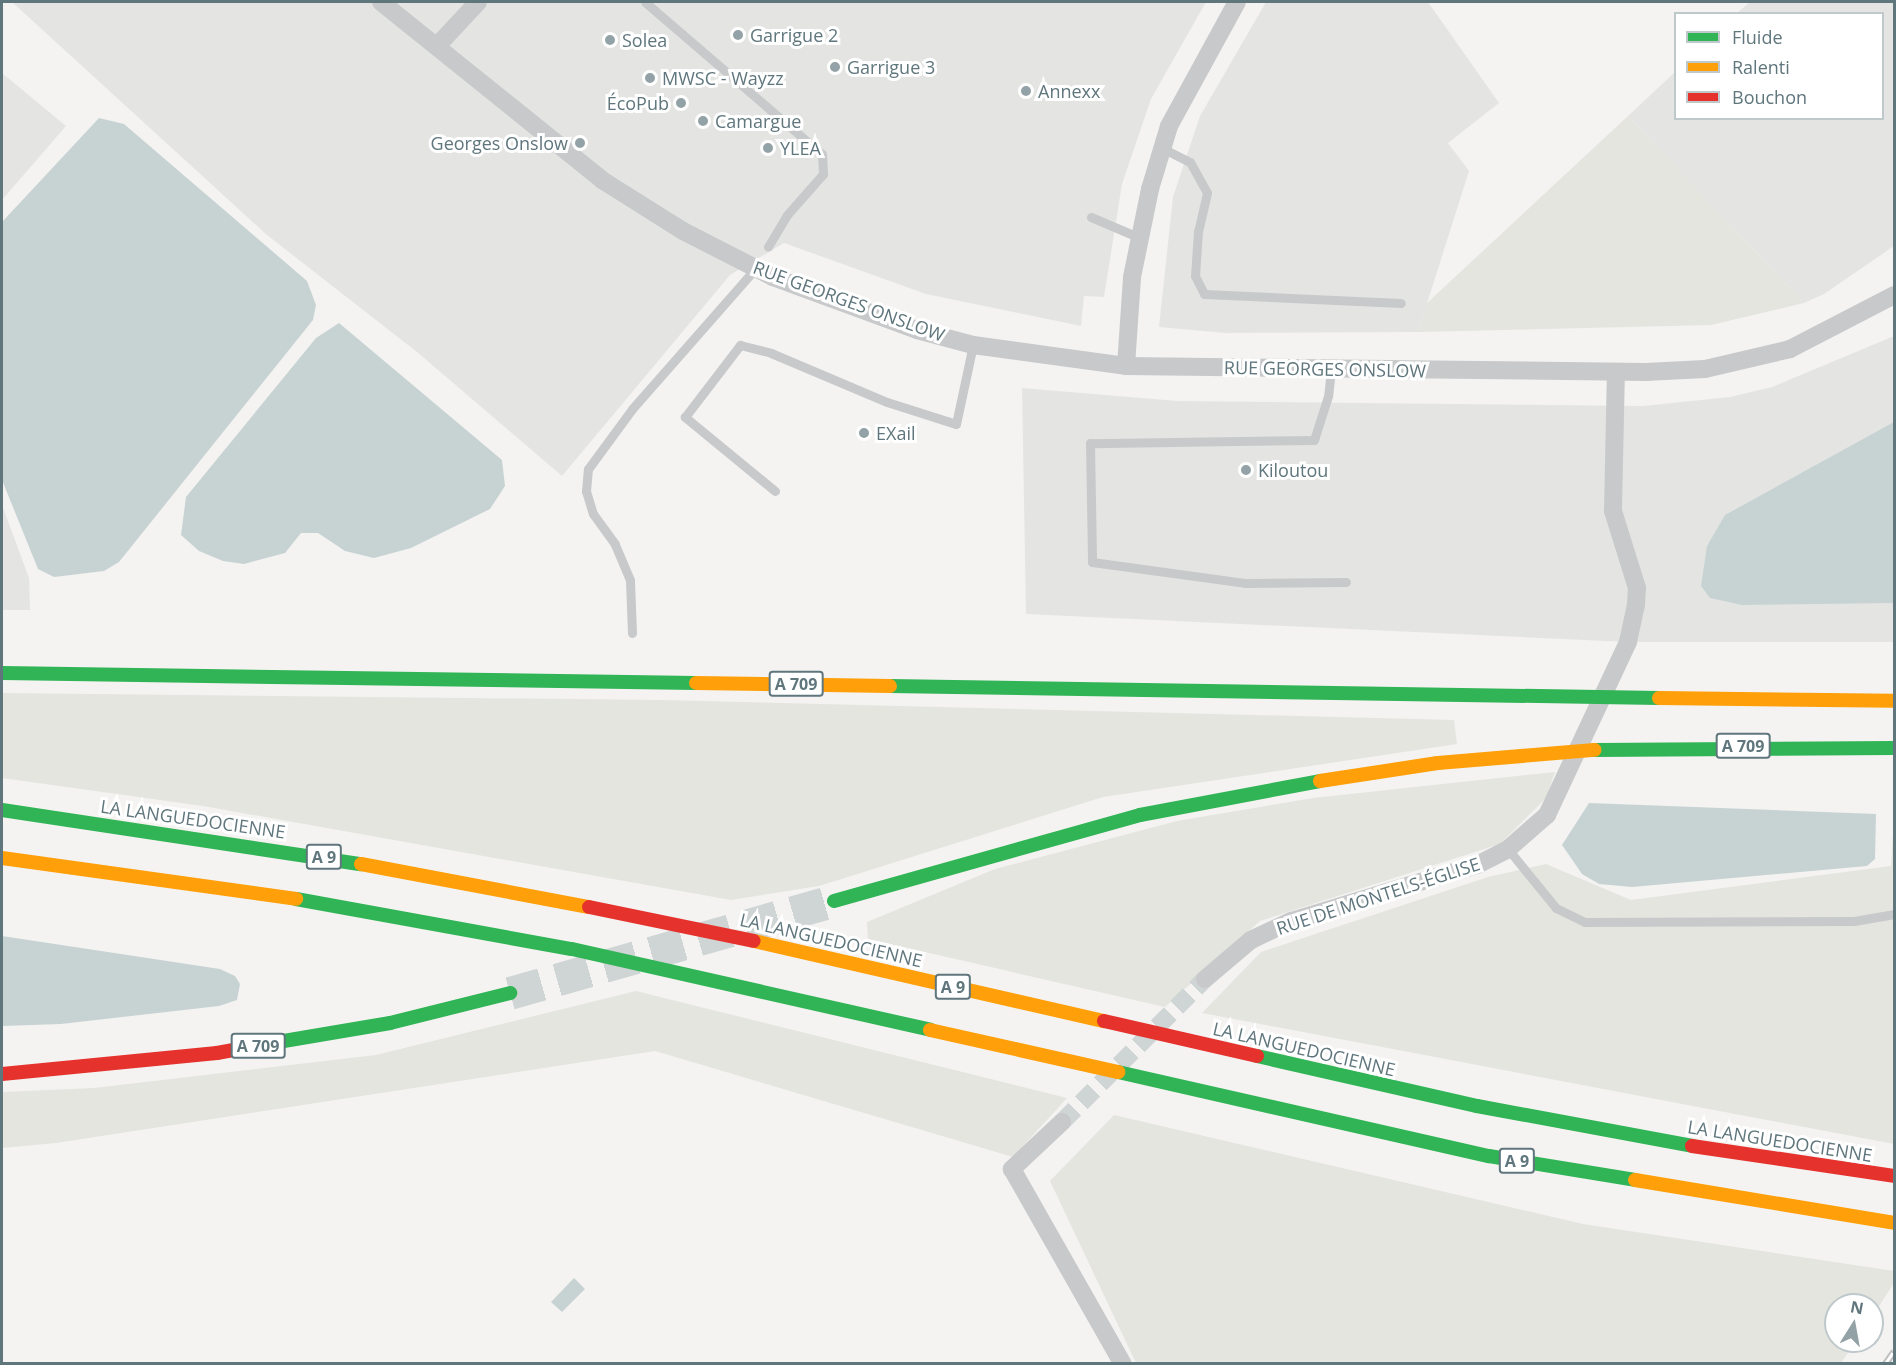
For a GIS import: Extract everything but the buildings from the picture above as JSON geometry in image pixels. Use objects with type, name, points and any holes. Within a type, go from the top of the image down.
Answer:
[{"type":"highway","name":"A 709","points":[[2,673],[1894,701]]},
{"type":"highway","name":"A 709","points":[[834,901],[1058,836],[1218,798],[1438,763],[1592,750],[1746,746],[1894,748]]},
{"type":"highway","name":"LA LANGUEDOCIENNE","points":[[2,810],[274,849],[519,892],[756,942],[1477,1106],[1726,1152],[1894,1176]]},
{"type":"highway","name":"A 9","points":[[2,858],[318,902],[561,947],[1489,1156],[1616,1180],[1894,1223]]},
{"type":"highway","name":"A 709","points":[[2,1074],[238,1050],[390,1023],[510,993]]},
{"type":"street","name":"RUE GEORGES ONSLOW","points":[[381,2],[602,180],[683,231],[756,268],[917,330],[973,345],[1126,366],[1616,372]]},
{"type":"street","points":[[437,46],[478,2]]},
{"type":"street","points":[[1126,366],[1138,237],[1162,148],[1206,54],[1237,2]]},
{"type":"street","points":[[1616,372],[1705,369],[1790,349],[1894,295]]},
{"type":"street","name":"RUE DE MONTELS-ÉGLISE","points":[[1205,979],[1251,940],[1291,921],[1477,865],[1508,849],[1547,815],[1628,642],[1637,588],[1613,511],[1616,372]]},
{"type":"street","points":[[1062,1122],[1012,1169],[1123,1364]]},
{"type":"lane","points":[[645,2],[822,154],[823,174],[787,216],[768,247]]},
{"type":"lane","points":[[1162,148],[1190,162],[1207,193],[1198,231],[1195,276],[1204,294],[1401,303]]},
{"type":"lane","points":[[1091,217],[1138,237]]},
{"type":"lane","points":[[632,633],[630,580],[615,544],[593,514],[586,491],[588,469],[632,410],[756,268]]},
{"type":"lane","points":[[775,491],[685,417],[740,345],[771,353],[887,402],[956,424],[973,345]]},
{"type":"lane","points":[[1331,369],[1328,396],[1314,440],[1090,443],[1092,562],[1245,583],[1346,582]]},
{"type":"lane","points":[[1508,849],[1556,908],[1585,922],[1854,921],[1894,914]]},
{"type":"shaded area","points":[[12,2],[1206,2],[1151,99],[1122,184],[1104,297],[1084,296],[1081,326],[926,294],[784,243],[730,275],[562,476],[417,352],[267,235]]},
{"type":"shaded area","points":[[1266,2],[1428,2],[1499,103],[1448,143],[1469,171],[1418,332],[1225,333],[1159,327],[1173,197],[1200,116]]},
{"type":"shaded area","points":[[1750,2],[1894,2],[1894,246],[1824,294],[1804,303],[1628,116],[1674,73],[1674,120],[1884,120],[1884,12],[1738,12]]},
{"type":"shaded area","points":[[2,73],[66,126],[2,200]]},
{"type":"shaded area","points":[[1628,116],[1804,303],[1711,325],[1418,332],[1427,303]]},
{"type":"shaded area","points":[[99,118],[124,124],[307,281],[316,305],[313,320],[119,562],[104,571],[54,577],[38,569],[2,480],[2,222]]},
{"type":"shaded area","points":[[339,323],[502,460],[505,486],[490,509],[411,548],[374,558],[345,551],[318,533],[301,533],[285,553],[244,564],[223,561],[199,551],[181,535],[186,497],[316,338]]},
{"type":"shaded area","points":[[1894,336],[1894,642],[1628,642],[1026,614],[1022,388],[1177,401],[1643,406],[1730,397],[1772,387]]},
{"type":"shaded area","points":[[1894,422],[1894,603],[1742,605],[1710,598],[1701,586],[1707,546],[1725,515]]},
{"type":"shaded area","points":[[2,505],[29,578],[30,610],[2,610]]},
{"type":"shaded area","points":[[2,693],[661,700],[1454,720],[1457,744],[1103,797],[819,886],[731,900],[203,806],[2,778]]},
{"type":"shaded area","points":[[1555,772],[1546,798],[1500,844],[1260,921],[1165,1007],[868,939],[867,922],[995,869],[1177,821],[1313,798]]},
{"type":"shaded area","points":[[1589,803],[1876,814],[1875,859],[1867,866],[1632,887],[1599,884],[1582,874],[1562,845]]},
{"type":"shaded area","points":[[1894,814],[1894,1144],[1202,1013],[1261,952],[1488,877],[1546,864],[1631,900],[1891,866]]},
{"type":"shaded area","points":[[2,936],[220,969],[235,976],[240,984],[237,1000],[219,1006],[61,1024],[2,1026]]},
{"type":"shaded area","points":[[636,991],[1067,1098],[1013,1157],[655,1051],[56,1143],[2,1148],[2,1092],[94,1088],[376,1055]]},
{"type":"shaded area","points":[[1114,1115],[1583,1224],[1894,1271],[1894,1283],[1884,1298],[1884,1293],[1824,1293],[1824,1353],[1848,1353],[1841,1363],[1136,1363],[1050,1181]]},
{"type":"shaded area","points":[[574,1278],[585,1289],[562,1312],[551,1302]]},
{"type":"tunnel","points":[[510,993],[834,901]]},
{"type":"tunnel","points":[[1062,1122],[1205,979]]},
{"type":"railway","points":[[1885,1364],[1894,1351]]},
{"type":"traffic: fast","points":[[2,673],[696,683]]},
{"type":"traffic: fast","points":[[890,686],[1659,698]]},
{"type":"traffic: fast","points":[[1594,750],[1894,748]]},
{"type":"traffic: fast","points":[[834,901],[1140,815],[1320,781]]},
{"type":"traffic: fast","points":[[2,810],[361,864]]},
{"type":"traffic: fast","points":[[296,899],[572,949],[930,1030]]},
{"type":"traffic: fast","points":[[266,1044],[390,1023],[510,993]]},
{"type":"traffic: fast","points":[[1257,1056],[1477,1106],[1692,1146]]},
{"type":"traffic: fast","points":[[1118,1072],[1489,1156],[1635,1180]]},
{"type":"traffic: slow","points":[[696,683],[890,686]]},
{"type":"traffic: slow","points":[[1659,698],[1894,701]]},
{"type":"traffic: slow","points":[[1320,781],[1438,763],[1594,750]]},
{"type":"traffic: slow","points":[[2,858],[296,899]]},
{"type":"traffic: slow","points":[[361,864],[589,907]]},
{"type":"traffic: slow","points":[[754,941],[1104,1021]]},
{"type":"traffic: slow","points":[[930,1030],[1118,1072]]},
{"type":"traffic: slow","points":[[1635,1180],[1894,1223]]},
{"type":"traffic: jam","points":[[589,907],[754,941]]},
{"type":"traffic: jam","points":[[1104,1021],[1257,1056]]},
{"type":"traffic: jam","points":[[2,1074],[217,1053],[266,1044]]},
{"type":"traffic: jam","points":[[1692,1146],[1894,1176]]},
{"type":"place","name":"Garrigue 2","points":[[738,35]]},
{"type":"place","name":"Solea","points":[[610,40]]},
{"type":"place","name":"Garrigue 3","points":[[835,67]]},
{"type":"place","name":"MWSC - Wayzz","points":[[650,78]]},
{"type":"place","name":"Annexx","points":[[1026,91]]},
{"type":"place","name":"ÉcoPub","points":[[681,103]]},
{"type":"place","name":"Camargue","points":[[703,121]]},
{"type":"place","name":"Georges Onslow","points":[[580,143]]},
{"type":"place","name":"YLEA","points":[[768,148]]},
{"type":"place","name":"EXail","points":[[864,433]]},
{"type":"place","name":"Kiloutou","points":[[1246,470]]}]
